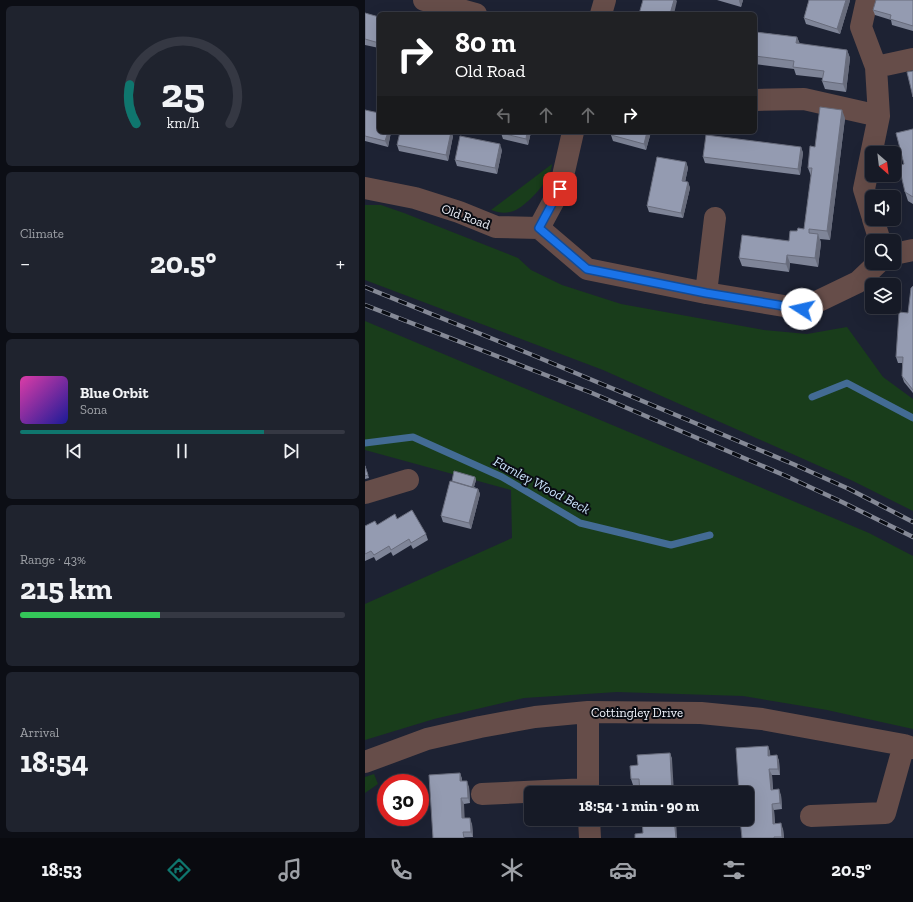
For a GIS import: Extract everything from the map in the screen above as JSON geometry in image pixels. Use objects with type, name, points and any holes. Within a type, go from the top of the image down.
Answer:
[{"type":"street","points":[[424,0],[469,12]]},
{"type":"street","points":[[602,12],[605,0]]},
{"type":"street","points":[[865,195],[863,189],[879,116],[876,67],[861,27],[867,0]]},
{"type":"street","points":[[876,67],[913,59]]},
{"type":"street","points":[[757,100],[804,99],[879,116]]},
{"type":"street","points":[[573,134],[560,189],[539,228],[587,269],[706,293],[802,309],[858,282],[871,270]]},
{"type":"street","name":"Old Road","points":[[365,188],[415,198],[496,226],[539,228]]},
{"type":"street","points":[[706,293],[715,218]]},
{"type":"street","points":[[901,253],[913,250]]},
{"type":"street","points":[[365,493],[408,480]]},
{"type":"street","points":[[588,712],[588,786]]},
{"type":"street","name":"Cottingley Drive","points":[[365,762],[427,739],[480,727],[535,717],[588,712],[701,713],[754,718],[909,746]]},
{"type":"street","points":[[811,816],[885,813],[909,746]]},
{"type":"street","points":[[483,794],[524,793]]},
{"type":"street","points":[[589,826],[590,838]]},
{"type":"green space","points":[[552,164],[551,170],[544,184],[533,197],[521,207],[507,213],[491,210]]},
{"type":"green space","points":[[365,205],[381,205],[404,213],[518,258],[531,270],[562,285],[621,304],[764,330],[807,334],[847,327],[883,377],[913,399],[913,511],[853,481],[603,370],[365,280]]},
{"type":"green space","points":[[365,321],[869,533],[913,556],[913,729],[827,710],[743,696],[617,692],[524,698],[434,719],[365,740],[365,604],[512,538],[511,490],[365,450]]},
{"type":"green space","points":[[374,774],[377,785],[365,793],[365,777]]},
{"type":"building","points":[[643,0],[674,0],[671,12],[640,12]]},
{"type":"building","points":[[809,0],[846,0],[837,29],[804,18]]},
{"type":"building","points":[[876,0],[913,0],[913,26],[890,19],[891,15],[873,10]]},
{"type":"building","points":[[365,13],[377,16],[377,42],[365,39]]},
{"type":"building","points":[[757,32],[797,37],[796,43],[847,50],[843,84],[822,81],[824,71],[793,67],[794,61],[757,56]]},
{"type":"building","points":[[913,71],[913,97],[907,72]]},
{"type":"building","points":[[820,107],[842,110],[827,231],[809,229],[809,233],[818,234],[815,258],[787,255],[786,264],[739,258],[742,235],[789,241],[790,231],[797,231],[798,228],[804,229],[812,168],[808,168],[810,146],[815,147]]},
{"type":"building","points":[[365,110],[377,113],[377,134],[387,134],[385,141],[365,136]]},
{"type":"building","points":[[913,129],[913,197],[905,192],[901,175],[901,165],[904,164],[901,146],[899,146],[896,133]]},
{"type":"building","points":[[400,134],[451,134],[446,155],[397,145]]},
{"type":"building","points":[[505,134],[527,134],[526,139]]},
{"type":"building","points":[[611,134],[646,134],[644,144]]},
{"type":"building","points":[[706,135],[801,147],[798,169],[703,157]]},
{"type":"building","points":[[460,136],[500,144],[495,168],[455,160]]},
{"type":"building","points":[[657,157],[686,162],[682,181],[688,182],[681,213],[647,206]]},
{"type":"building","points":[[913,286],[913,390],[902,376],[903,357],[896,357],[899,314],[901,314],[901,312],[908,313],[911,288]]},
{"type":"building","points":[[365,466],[368,475],[365,476]]},
{"type":"building","points":[[454,471],[475,477],[472,487],[452,481]]},
{"type":"building","points":[[450,481],[478,489],[469,523],[441,516]]},
{"type":"building","points":[[412,510],[426,534],[411,543],[409,539],[391,550],[389,546],[374,555],[371,551],[365,554],[365,526],[375,521],[377,525],[395,514],[397,519]]},
{"type":"building","points":[[768,746],[768,756],[777,755],[778,769],[769,769],[771,790],[779,789],[780,803],[772,804],[773,824],[781,823],[782,837],[742,838],[741,826],[754,826],[754,786],[739,786],[736,748]]},
{"type":"building","points":[[670,753],[672,786],[640,786],[639,779],[631,779],[630,766],[638,765],[637,755]]},
{"type":"building","points":[[460,773],[460,781],[467,781],[468,798],[461,798],[462,818],[470,818],[471,832],[463,832],[464,838],[433,838],[429,775]]},
{"type":"building","points":[[642,826],[675,826],[676,838],[635,838],[635,834],[643,833]]},
{"type":"waterway","name":"Farnley Wood Beck","points":[[812,397],[847,383],[913,418]]},
{"type":"waterway","name":"Farnley Wood Beck","points":[[365,443],[413,437],[502,477],[580,523],[671,545],[710,535]]},
{"type":"railway","points":[[365,287],[793,464],[849,489],[913,522]]},
{"type":"railway","points":[[365,305],[592,393],[786,476],[913,537]]},
{"type":"route","points":[[560,189],[539,228],[587,269],[706,293],[802,309]]}]
